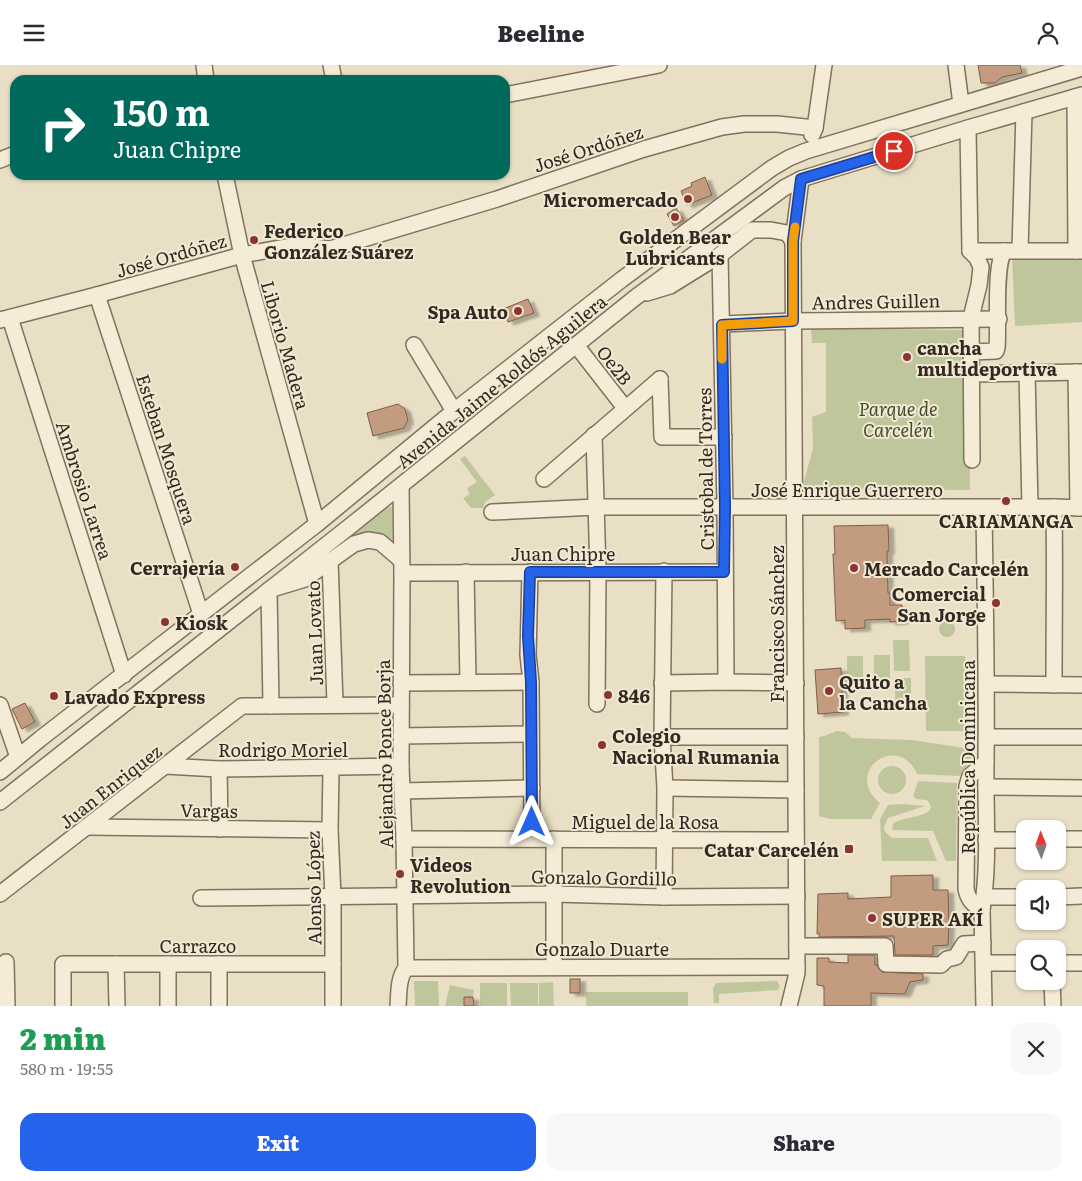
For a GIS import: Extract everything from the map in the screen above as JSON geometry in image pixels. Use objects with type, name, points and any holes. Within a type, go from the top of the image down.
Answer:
[{"type":"street","points":[[510,94],[654,65]]},
{"type":"street","points":[[806,151],[815,128],[824,65]]},
{"type":"street","points":[[956,65],[961,104]]},
{"type":"street","name":"Avenida Jaime Roldós Aguilera","points":[[0,772],[34,743],[317,524],[454,411],[544,340],[621,280],[772,168],[806,151],[1082,68]]},
{"type":"street","points":[[975,257],[1012,251],[1079,251],[1078,96]]},
{"type":"street","name":"Avenida Jaime Roldós Aguilera","points":[[0,802],[636,297],[784,188],[801,179],[1078,96]]},
{"type":"street","points":[[1012,251],[1024,112]]},
{"type":"street","name":"José Ordóñez","points":[[5,319],[242,255],[296,245],[330,249],[497,199],[644,149],[722,127],[744,124],[777,124],[815,128]]},
{"type":"street","points":[[968,128],[975,257],[981,267],[979,285],[971,318],[972,461]]},
{"type":"street","name":"Francisco Sánchez","points":[[789,1006],[797,973],[793,241],[801,179]]},
{"type":"street","name":"Liborio Madera","points":[[225,180],[242,255],[317,524]]},
{"type":"street","points":[[621,280],[636,297],[670,286],[720,255],[752,230],[771,230],[787,233],[793,241]]},
{"type":"street","points":[[972,353],[996,351],[999,319],[999,274],[1002,256],[1012,251]]},
{"type":"street","name":"Cristobal de Torres","points":[[720,255],[726,682]]},
{"type":"street","points":[[975,257],[994,267],[999,274]]},
{"type":"street","name":"Esteban Mosquera","points":[[97,295],[201,614]]},
{"type":"street","name":"Ambrosio Larrea","points":[[5,319],[124,675]]},
{"type":"street","name":"Andres Guillen","points":[[722,325],[793,321],[999,319]]},
{"type":"street","points":[[544,340],[560,358]]},
{"type":"street","points":[[414,345],[454,411]]},
{"type":"street","name":"Oe2B","points":[[576,345],[625,408]]},
{"type":"street","points":[[972,374],[1079,372],[1080,508]]},
{"type":"street","points":[[1028,373],[1030,508]]},
{"type":"street","points":[[544,479],[660,379],[662,437],[724,437]]},
{"type":"street","points":[[594,435],[598,571],[597,704]]},
{"type":"street","name":"Alejandro Ponce Borja","points":[[398,1006],[400,979],[402,972],[406,968],[401,767],[401,485]]},
{"type":"street","name":"José Enrique Guerrero","points":[[492,512],[596,507],[1080,508]]},
{"type":"street","name":"República Dominicana","points":[[984,507],[987,684],[986,840],[983,903],[984,1006]]},
{"type":"street","points":[[1054,507],[1054,685]]},
{"type":"street","points":[[401,705],[271,706],[269,590],[305,579],[354,545],[368,540],[380,542],[402,566]]},
{"type":"street","name":"Juan Lovato","points":[[330,560],[335,705]]},
{"type":"street","name":"Juan Chipre","points":[[402,566],[466,572],[724,572]]},
{"type":"street","points":[[664,571],[662,683],[664,897]]},
{"type":"street","points":[[466,572],[468,682]]},
{"type":"street","points":[[530,572],[528,645],[531,682],[532,839]]},
{"type":"street","points":[[401,683],[531,682]]},
{"type":"street","points":[[662,683],[796,683]]},
{"type":"street","points":[[987,684],[1082,685]]},
{"type":"street","points":[[0,705],[18,757]]},
{"type":"street","name":"Juan Enriquez","points":[[0,894],[242,706],[271,706]]},
{"type":"street","points":[[401,736],[531,735]]},
{"type":"street","points":[[662,737],[796,737]]},
{"type":"street","points":[[986,737],[1082,737]]},
{"type":"street","points":[[34,743],[50,763]]},
{"type":"street","points":[[986,761],[970,776],[967,786],[967,897],[974,905],[1016,898]]},
{"type":"street","name":"Rodrigo Moriel","points":[[165,766],[219,769],[401,767]]},
{"type":"street","points":[[219,769],[220,829]]},
{"type":"street","name":"Alonso López","points":[[331,769],[330,830],[333,897],[333,1006]]},
{"type":"street","points":[[986,787],[1082,788]]},
{"type":"street","points":[[402,791],[532,788]]},
{"type":"street","points":[[664,788],[796,790]]},
{"type":"street","name":"Vargas","points":[[87,827],[330,830]]},
{"type":"street","name":"Miguel de la Rosa","points":[[404,839],[796,840]]},
{"type":"street","points":[[554,839],[554,966]]},
{"type":"street","points":[[986,840],[1016,839]]},
{"type":"street","points":[[1066,839],[1082,839]]},
{"type":"street","name":"Gonzalo Gordillo","points":[[201,898],[554,894],[664,897],[797,896]]},
{"type":"street","points":[[1066,897],[1082,897]]},
{"type":"street","points":[[797,946],[886,946],[886,964],[941,965],[947,959],[950,960],[956,957],[964,944],[983,943]]},
{"type":"street","points":[[6,962],[7,1006]]},
{"type":"street","name":"Carrazco","points":[[63,1006],[63,964],[333,963]]},
{"type":"street","points":[[984,963],[1016,963]]},
{"type":"street","points":[[1066,963],[1082,963]]},
{"type":"street","points":[[116,964],[117,1006]]},
{"type":"street","points":[[168,964],[168,1006]]},
{"type":"street","points":[[219,1006],[220,964]]},
{"type":"street","name":"Gonzalo Duarte","points":[[406,968],[554,966],[797,967]]},
{"type":"street","points":[[1052,990],[1053,1006]]},
{"type":"green space","points":[[1082,253],[1082,322],[1015,326],[1012,256]]},
{"type":"green space","name":"Parque de Carcelén","points":[[811,328],[968,330],[970,490],[802,489],[813,448],[812,417],[826,412],[826,343],[812,343]]},
{"type":"green space","points":[[465,456],[495,495],[486,501],[483,508],[471,508],[463,498],[470,494],[467,488],[477,482],[460,459]]},
{"type":"green space","points":[[388,507],[392,507],[393,546],[382,538],[307,565]]},
{"type":"green space","points":[[947,621],[955,629],[947,637],[939,629]]},
{"type":"green space","points":[[893,640],[909,640],[910,671],[894,671]]},
{"type":"green space","points":[[874,655],[890,655],[890,686],[874,686]]},
{"type":"green space","points":[[847,656],[863,656],[863,687],[847,687]]},
{"type":"green space","points":[[925,656],[965,656],[966,731],[926,731]]},
{"type":"green space","points":[[895,678],[911,678],[911,709],[895,709]]},
{"type":"green space","points":[[837,731],[845,732],[852,738],[912,740],[971,749],[972,753],[969,764],[960,776],[917,774],[908,762],[898,756],[887,756],[877,761],[870,769],[867,779],[870,791],[880,803],[871,819],[830,819],[819,816],[819,737]]},
{"type":"green space","points":[[892,766],[902,770],[906,780],[902,790],[892,794],[882,790],[878,780],[882,770]]},
{"type":"green space","points":[[918,781],[957,783],[956,861],[946,861],[933,831],[892,829],[893,824],[897,821],[921,815],[930,810],[931,806],[927,800],[916,799],[913,796]]},
{"type":"green space","points":[[888,805],[925,806],[888,818],[884,827],[885,832],[892,838],[928,838],[937,861],[882,861],[880,819]]},
{"type":"green space","points":[[414,981],[438,981],[439,1006],[415,1006]]},
{"type":"green space","points":[[777,981],[780,986],[778,990],[719,994],[719,1003],[714,1003],[713,988],[716,983]]},
{"type":"green space","points":[[553,982],[554,1006],[539,1006],[539,983]]},
{"type":"green space","points":[[480,983],[507,983],[507,1006],[480,1006]]},
{"type":"green space","points":[[510,983],[538,983],[538,1006],[511,1006]]},
{"type":"green space","points":[[450,985],[474,990],[471,1006],[445,1006]]},
{"type":"green space","points":[[586,992],[688,992],[688,1006],[586,1006]]},
{"type":"building","points":[[978,65],[1020,65],[1022,73],[1002,77],[995,83],[981,83]]},
{"type":"building","points":[[705,177],[712,195],[687,205],[681,191],[692,186],[691,183]]},
{"type":"building","name":"Golden Bear Lubricants","points":[[676,208],[684,220],[674,226],[667,214]]},
{"type":"building","name":"Spa Auto","points":[[528,299],[534,313],[508,322],[503,309]]},
{"type":"building","points":[[398,404],[405,409],[408,420],[404,428],[373,436],[367,413]]},
{"type":"building","name":"Mercado Carcelén","points":[[888,525],[888,593],[890,593],[890,605],[902,605],[903,621],[890,622],[890,619],[865,620],[865,628],[845,629],[845,620],[836,621],[833,554],[835,554],[834,526]]},
{"type":"building","name":"Quito a la Cancha","points":[[841,668],[843,712],[818,714],[815,670]]},
{"type":"building","points":[[25,703],[35,722],[22,729],[12,709]]},
{"type":"building","points":[[933,875],[933,890],[948,890],[949,925],[948,945],[933,946],[933,955],[895,955],[894,936],[819,937],[819,933],[817,934],[818,894],[848,893],[848,899],[891,897],[891,876]]},
{"type":"building","points":[[848,955],[875,955],[875,965],[882,972],[923,974],[923,980],[910,982],[905,994],[871,993],[871,1006],[824,1006],[824,986],[817,985],[817,958],[829,958],[829,962],[848,963]]},
{"type":"building","points":[[570,979],[580,979],[580,993],[570,993]]},
{"type":"building","points":[[464,997],[473,997],[474,1006],[464,1006]]},
{"type":"slow traffic","points":[[722,359],[722,325],[793,321],[793,241],[795,227]]},
{"type":"place","name":"Micromercado","points":[[688,199]]},
{"type":"place","name":"Golden Bear Lubricants","points":[[675,217]]},
{"type":"place","name":"Federico González Suárez","points":[[254,240]]},
{"type":"place","name":"Spa Auto","points":[[518,311]]},
{"type":"place","name":"cancha multideportiva","points":[[907,357]]},
{"type":"place","name":"CARIAMANGA","points":[[1006,501]]},
{"type":"place","name":"Cerrajería","points":[[235,567]]},
{"type":"place","name":"Mercado Carcelén","points":[[854,568]]},
{"type":"place","name":"Comercial San Jorge","points":[[996,603]]},
{"type":"place","name":"Kiosk","points":[[165,622]]},
{"type":"place","name":"Quito a la Cancha","points":[[829,691]]},
{"type":"place","name":"846","points":[[608,695]]},
{"type":"place","name":"Lavado Express","points":[[54,696]]},
{"type":"place","name":"Colegio Nacional Rumania","points":[[602,745]]},
{"type":"place","name":"Catar Carcelén","points":[[849,849]]},
{"type":"place","name":"Videos Revolution","points":[[400,874]]},
{"type":"place","name":"SUPER AKÍ","points":[[872,918]]},
{"type":"route","points":[[532,822],[531,682],[528,655],[530,572],[724,572],[725,507],[722,325],[793,321],[793,241],[801,179],[894,151]]}]
